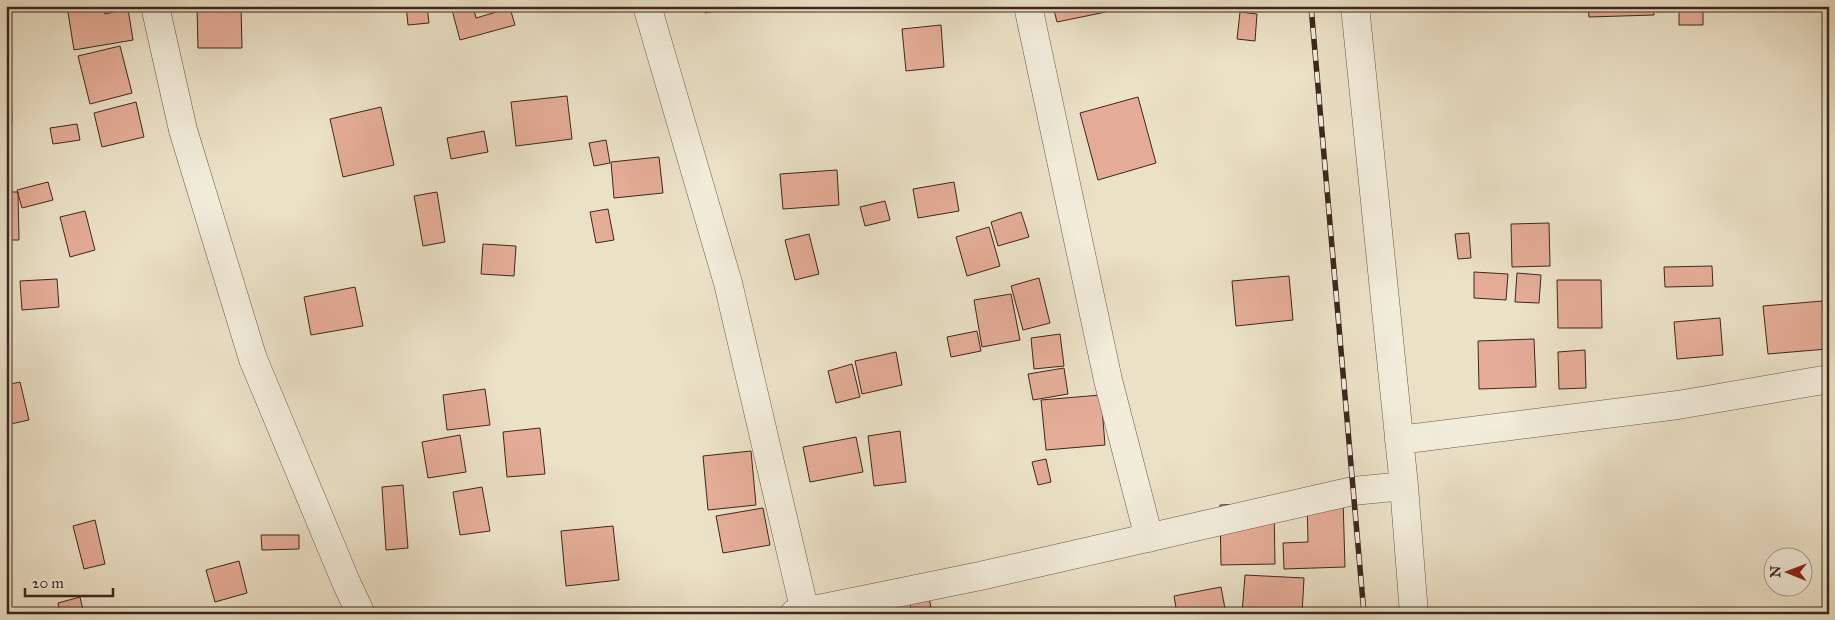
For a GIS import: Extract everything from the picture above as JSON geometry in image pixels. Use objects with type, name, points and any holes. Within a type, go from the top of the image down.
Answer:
[{"type":"street","points":[[155,6],[184,130],[253,359],[360,614]]},
{"type":"street","points":[[647,6],[728,283],[800,613],[980,576],[1353,491],[1404,486]]},
{"type":"street","points":[[1028,6],[1108,380],[1149,538]]},
{"type":"street","points":[[1355,6],[1404,486],[1414,614]]},
{"type":"street","points":[[1399,440],[1678,405],[1829,379]]},
{"type":"building","points":[[67,6],[104,6],[105,14],[128,9],[133,40],[74,50]]},
{"type":"building","points":[[197,6],[241,6],[242,48],[198,48]]},
{"type":"building","points":[[406,6],[427,6],[429,23],[408,25]]},
{"type":"building","points":[[451,6],[473,6],[476,18],[510,8],[515,25],[460,40]]},
{"type":"building","points":[[704,6],[741,6],[705,13]]},
{"type":"building","points":[[1053,6],[1104,6],[1106,12],[1057,22]]},
{"type":"building","points":[[1588,6],[1654,6],[1654,15],[1589,17]]},
{"type":"building","points":[[1657,6],[1703,6],[1703,25],[1679,25],[1679,11],[1657,12]]},
{"type":"building","points":[[1240,12],[1257,14],[1255,41],[1237,39]]},
{"type":"building","points":[[941,25],[944,67],[906,71],[902,29]]},
{"type":"building","points":[[120,46],[132,93],[90,104],[78,56]]},
{"type":"building","points":[[6,87],[11,87],[12,123],[6,123]]},
{"type":"building","points":[[567,96],[572,139],[516,146],[511,102]]},
{"type":"building","points":[[1138,97],[1156,163],[1098,180],[1080,113]]},
{"type":"building","points":[[136,102],[144,137],[102,147],[94,113]]},
{"type":"building","points":[[381,107],[394,165],[343,177],[330,119]]},
{"type":"building","points":[[77,124],[80,140],[53,144],[50,128]]},
{"type":"building","points":[[484,131],[488,152],[451,159],[447,138]]},
{"type":"building","points":[[606,140],[610,163],[594,166],[589,143]]},
{"type":"building","points":[[659,157],[663,193],[614,198],[611,162]]},
{"type":"building","points":[[837,170],[839,205],[783,209],[780,174]]},
{"type":"building","points":[[48,182],[53,200],[22,208],[17,190]]},
{"type":"building","points":[[954,182],[959,211],[918,218],[913,189]]},
{"type":"building","points":[[6,192],[18,192],[19,240],[6,240]]},
{"type":"building","points":[[437,192],[445,242],[423,246],[414,196]]},
{"type":"building","points":[[885,201],[890,220],[865,226],[860,207]]},
{"type":"building","points":[[608,209],[614,240],[596,243],[590,212]]},
{"type":"building","points":[[85,211],[95,250],[70,257],[60,217]]},
{"type":"building","points":[[1021,212],[1029,237],[998,246],[991,222]]},
{"type":"building","points":[[1549,223],[1550,266],[1512,267],[1511,224]]},
{"type":"building","points":[[989,227],[1000,266],[967,276],[956,237]]},
{"type":"building","points":[[1469,233],[1471,258],[1458,259],[1455,234]]},
{"type":"building","points":[[809,234],[819,274],[795,280],[785,240]]},
{"type":"building","points":[[483,244],[516,246],[514,276],[481,274]]},
{"type":"building","points":[[1712,266],[1713,286],[1665,287],[1664,267]]},
{"type":"building","points":[[6,272],[11,295],[6,295]]},
{"type":"building","points":[[1474,272],[1508,274],[1506,300],[1474,298]]},
{"type":"building","points":[[1517,273],[1541,275],[1539,303],[1515,302]]},
{"type":"building","points":[[1289,276],[1293,320],[1236,326],[1232,281]]},
{"type":"building","points":[[1039,278],[1050,323],[1023,330],[1011,286]]},
{"type":"building","points":[[57,279],[59,307],[22,310],[20,281]]},
{"type":"building","points":[[1557,280],[1601,280],[1602,328],[1558,328]]},
{"type":"building","points":[[355,287],[363,326],[311,335],[304,297]]},
{"type":"building","points":[[1011,294],[1020,340],[982,347],[974,300]]},
{"type":"building","points":[[1823,301],[1827,349],[1768,354],[1763,306]]},
{"type":"building","points":[[1720,318],[1723,355],[1677,359],[1674,322]]},
{"type":"building","points":[[977,331],[981,351],[951,357],[947,337]]},
{"type":"building","points":[[1060,334],[1064,366],[1034,369],[1031,338]]},
{"type":"building","points":[[1534,339],[1536,387],[1479,389],[1478,341]]},
{"type":"building","points":[[1585,350],[1586,388],[1559,389],[1558,352]]},
{"type":"building","points":[[896,352],[902,385],[862,394],[855,361]]},
{"type":"building","points":[[852,364],[860,397],[836,403],[828,371]]},
{"type":"building","points":[[1064,368],[1068,394],[1033,400],[1028,374]]},
{"type":"building","points":[[20,382],[29,420],[6,425],[6,385]]},
{"type":"building","points":[[485,389],[490,425],[447,430],[443,395]]},
{"type":"building","points":[[1101,395],[1105,445],[1046,450],[1041,400]]},
{"type":"building","points":[[540,428],[545,474],[507,477],[503,432]]},
{"type":"building","points":[[900,431],[906,482],[874,486],[868,436]]},
{"type":"building","points":[[460,435],[466,472],[428,478],[422,442]]},
{"type":"building","points":[[856,437],[863,472],[810,482],[803,447]]},
{"type":"building","points":[[751,451],[756,505],[708,510],[703,456]]},
{"type":"building","points":[[1046,459],[1051,482],[1038,485],[1032,462]]},
{"type":"building","points":[[403,485],[408,548],[386,550],[382,487]]},
{"type":"building","points":[[482,487],[490,531],[460,535],[453,492]]},
{"type":"building","points":[[1343,499],[1345,567],[1284,569],[1283,543],[1308,542],[1307,500]]},
{"type":"building","points":[[1274,503],[1275,564],[1221,565],[1220,505]]},
{"type":"building","points":[[763,508],[770,545],[723,553],[716,516]]},
{"type":"building","points":[[95,520],[105,564],[84,569],[73,526]]},
{"type":"building","points":[[613,526],[619,580],[566,586],[561,531]]},
{"type":"building","points":[[261,535],[299,535],[299,549],[262,550]]},
{"type":"building","points":[[239,561],[247,593],[215,602],[206,570]]},
{"type":"building","points":[[1245,575],[1304,578],[1302,614],[1242,614]]},
{"type":"building","points":[[1221,587],[1226,614],[1177,614],[1174,596]]},
{"type":"building","points":[[928,591],[932,614],[912,614],[908,595]]},
{"type":"building","points":[[80,597],[84,614],[60,614],[58,603]]},
{"type":"railway","points":[[1311,6],[1364,614]]}]
